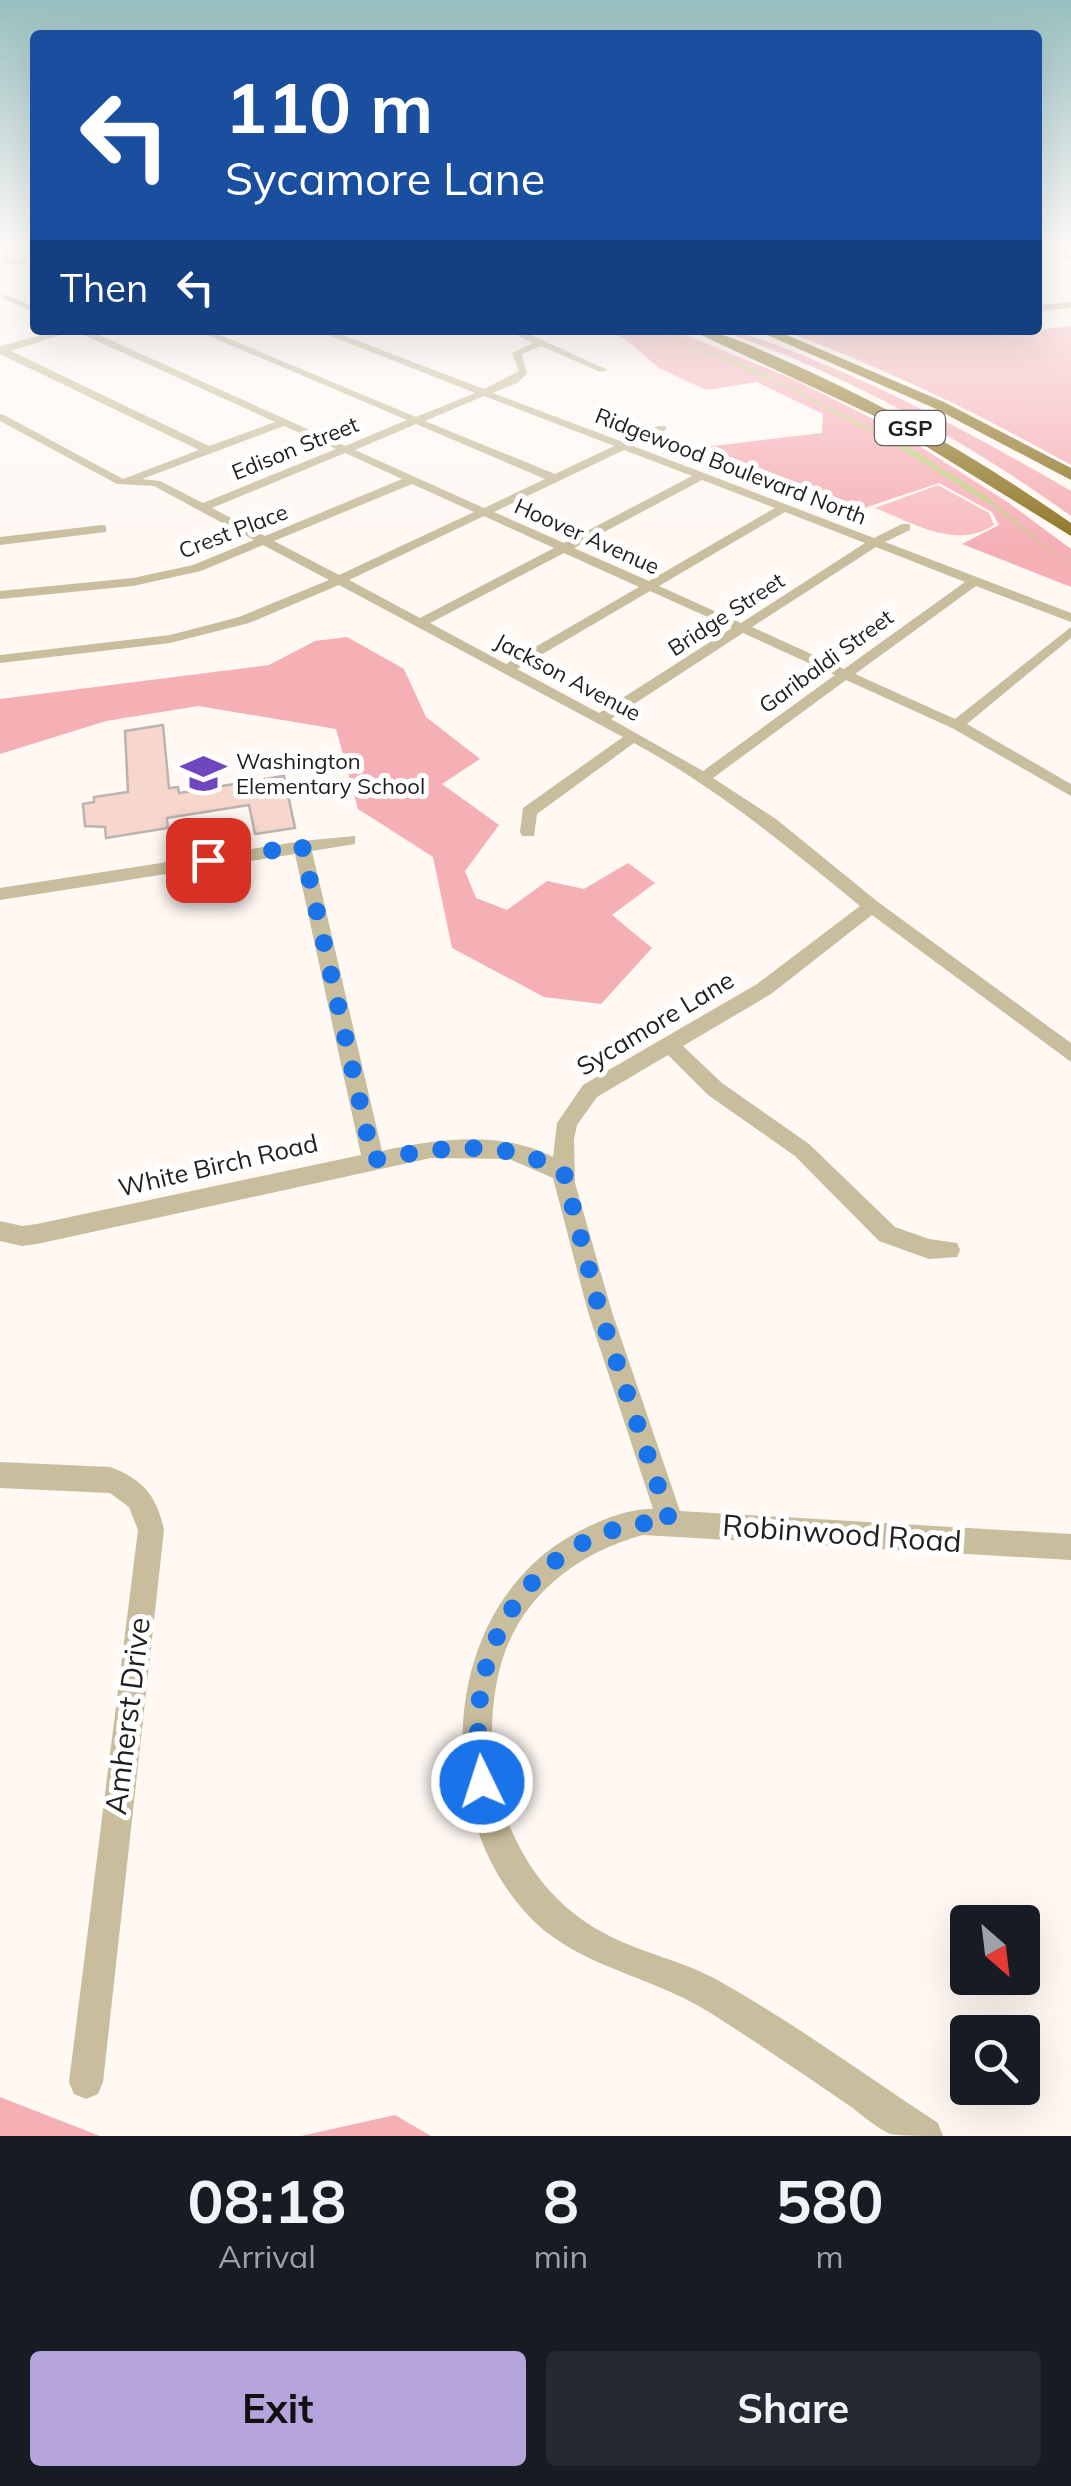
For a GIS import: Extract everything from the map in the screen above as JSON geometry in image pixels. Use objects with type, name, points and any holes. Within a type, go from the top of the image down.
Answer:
[{"type":"highway","name":"GSP","points":[[735,346],[806,375],[905,425],[986,473],[1071,531]]},
{"type":"highway","name":"GSP","points":[[801,346],[907,390],[1071,475]]},
{"type":"street","name":"Hoover Avenue","points":[[115,346],[957,725],[1071,791]]},
{"type":"street","points":[[238,346],[556,478]]},
{"type":"street","name":"Ridgewood Boulevard North","points":[[362,346],[1071,618]]},
{"type":"street","name":"Edison Street","points":[[202,508],[519,378],[524,372],[517,354],[535,346]]},
{"type":"street","points":[[547,346],[603,370]]},
{"type":"street","points":[[1,350],[208,450]]},
{"type":"street","name":"Jackson Avenue","points":[[0,417],[121,482],[156,483],[704,777],[824,863],[872,906],[1071,1054]]},
{"type":"street","points":[[121,482],[284,422]]},
{"type":"street","points":[[0,660],[196,634],[277,608],[662,428]]},
{"type":"street","points":[[420,624],[701,476]]},
{"type":"street","name":"Crest Place","points":[[0,596],[158,578],[197,568],[412,479]]},
{"type":"street","points":[[507,669],[784,508]]},
{"type":"street","name":"Bridge Street","points":[[600,719],[874,543],[906,528]]},
{"type":"street","points":[[0,542],[102,529]]},
{"type":"street","name":"Garibaldi Street","points":[[704,777],[974,581]]},
{"type":"street","points":[[957,725],[1071,631]]},
{"type":"street","points":[[528,832],[529,812],[633,737]]},
{"type":"street","points":[[0,894],[349,840]]},
{"type":"street","points":[[302,846],[373,1160]]},
{"type":"street","name":"Sycamore Lane","points":[[670,1522],[600,1312],[564,1173],[563,1140],[574,1108],[590,1091],[764,989],[872,906]]},
{"type":"street","points":[[671,1046],[715,1090],[802,1150],[888,1234],[929,1249],[949,1250]]},
{"type":"street","name":"White Birch Road","points":[[0,1231],[22,1236],[37,1234],[432,1150],[488,1148],[529,1155],[564,1173]]},
{"type":"street","name":"Amherst Drive","points":[[0,1475],[110,1480],[124,1485],[138,1495],[148,1510],[151,1530],[86,2082]]},
{"type":"street","name":"Robinwood Road","points":[[924,2136],[708,1993],[649,1964],[590,1944],[558,1921],[509,1860],[493,1824],[482,1782],[479,1699],[492,1649],[513,1606],[534,1579],[583,1541],[643,1522],[1071,1547]]},
{"type":"shaded area","points":[[633,346],[712,346],[795,380],[891,428],[1009,503],[1071,549],[1071,587],[962,544],[999,525],[992,512],[939,483],[864,508],[704,447],[822,433],[823,414],[757,382],[706,390],[659,368]]},
{"type":"shaded area","points":[[692,346],[760,372],[911,449],[984,495],[1071,568],[993,506],[875,433],[773,381]]},
{"type":"shaded area","points":[[761,346],[796,352],[1010,456],[1071,491],[1071,516],[988,460],[901,410]]},
{"type":"shaded area","points":[[822,346],[1071,346],[1071,465],[1001,427]]},
{"type":"shaded area","points":[[938,485],[989,513],[994,525],[980,532],[950,535],[875,508]]},
{"type":"shaded area","points":[[347,637],[404,669],[426,717],[480,759],[442,784],[499,825],[465,871],[476,898],[507,910],[547,881],[584,889],[628,863],[655,883],[612,915],[652,948],[601,1004],[544,997],[452,948],[433,857],[358,809],[336,729],[198,706],[106,721],[0,754],[0,699],[269,665],[315,641]]},
{"type":"shaded area","points":[[0,2097],[100,2136],[0,2136]]},
{"type":"shaded area","points":[[395,2115],[431,2136],[301,2136]]},
{"type":"building","name":"Washington Elementary School","points":[[163,725],[169,788],[178,787],[179,793],[284,776],[295,828],[255,834],[249,805],[167,818],[168,828],[106,838],[105,827],[85,826],[83,804],[94,802],[94,797],[128,792],[125,731]]},
{"type":"place","name":"Washington Elementary School","points":[[203,774]]},
{"type":"route","points":[[208,860],[302,846],[373,1160],[432,1150],[488,1148],[529,1155],[564,1173],[600,1312],[670,1522],[612,1528],[583,1541],[556,1558],[513,1606],[486,1664],[479,1699],[482,1782]]}]
